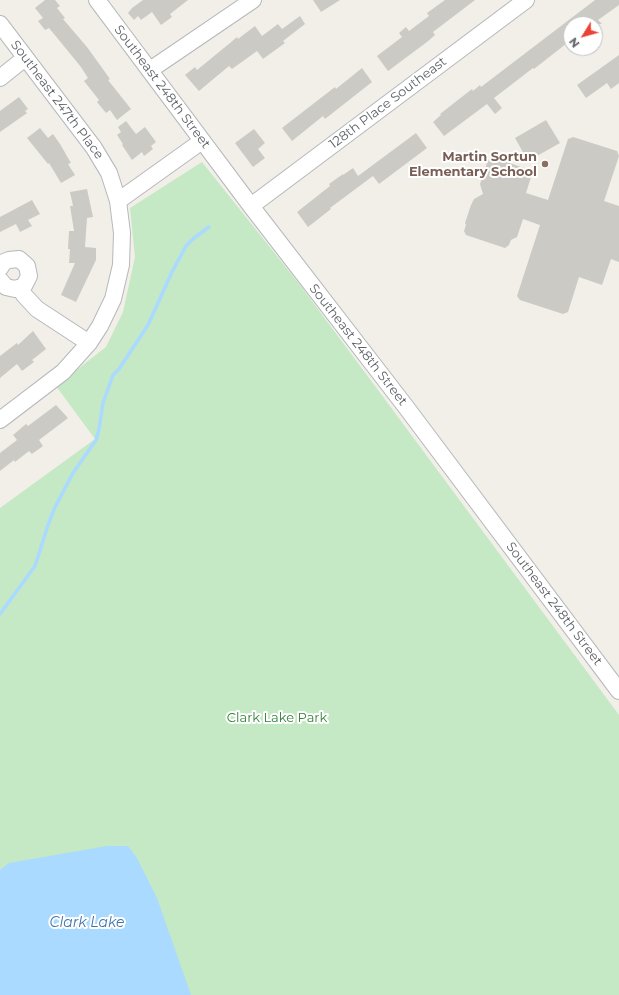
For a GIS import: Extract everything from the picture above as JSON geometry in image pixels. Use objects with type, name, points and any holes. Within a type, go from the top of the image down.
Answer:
[{"type":"street","name":"Southeast 248th Street","points":[[97,0],[251,206],[406,408],[619,691]]},
{"type":"street","points":[[150,70],[253,0]]},
{"type":"street","name":"128th Place Southeast","points":[[251,206],[526,0]]},
{"type":"street","name":"Southeast 247th Place","points":[[0,24],[94,148],[109,173],[118,201]]},
{"type":"street","points":[[0,78],[26,58]]},
{"type":"street","points":[[0,420],[62,372],[89,343],[100,326],[113,299],[121,265],[122,233],[118,201],[202,141]]},
{"type":"street","points":[[0,268],[4,262],[14,258],[24,262],[27,266],[29,276],[28,282],[20,288],[15,289],[6,287],[0,280]]},
{"type":"street","points":[[20,288],[24,295],[37,309],[89,343]]},
{"type":"green space","name":"Clark Lake Park","points":[[202,162],[300,285],[619,715],[619,995],[0,995],[0,508],[95,439],[56,386],[106,347],[123,312],[135,257],[130,208]]},
{"type":"water","name":"Clark Lake","points":[[107,846],[128,846],[137,858],[157,898],[191,995],[0,995],[0,870],[9,863]]},
{"type":"building","points":[[45,0],[55,0],[60,6],[57,8],[65,18],[63,19],[87,47],[110,79],[108,80],[131,109],[117,120],[110,110],[106,113],[97,102],[99,100],[84,81],[88,78],[81,67],[49,28],[45,30],[38,21],[43,18],[35,8]]},
{"type":"building","points":[[143,0],[188,0],[170,14],[172,17],[161,25],[152,12],[141,20],[138,16],[134,20],[128,13]]},
{"type":"building","points":[[313,0],[340,0],[321,12]]},
{"type":"building","points":[[445,0],[475,0],[433,32],[435,35],[427,42],[388,71],[377,56],[402,37],[399,33],[406,27],[409,31],[429,16],[427,13]]},
{"type":"building","points":[[595,0],[619,0],[619,5],[603,16],[574,16]]},
{"type":"building","points":[[300,16],[305,24],[283,41],[285,43],[263,59],[257,51],[232,69],[229,66],[199,91],[185,75],[195,67],[197,70],[237,37],[238,39],[255,26],[262,36],[278,24],[282,29]]},
{"type":"building","points":[[563,24],[563,46],[494,98],[502,108],[495,114],[487,104],[444,136],[433,122],[441,115],[440,114],[472,89],[473,91],[480,85],[481,87]]},
{"type":"building","points":[[619,55],[619,83],[611,89],[607,83],[586,98],[577,85]]},
{"type":"building","points":[[362,68],[372,82],[325,119],[323,116],[292,141],[282,128]]},
{"type":"building","points":[[19,97],[28,109],[25,111],[27,113],[0,132],[0,111]]},
{"type":"building","points":[[546,120],[560,143],[528,161],[515,138]]},
{"type":"building","points":[[126,121],[136,134],[145,127],[156,142],[151,146],[153,149],[144,156],[142,152],[132,160],[117,135],[121,132],[118,127]]},
{"type":"building","points":[[40,128],[48,138],[53,134],[71,163],[68,164],[75,175],[61,183],[49,163],[48,164],[27,138]]},
{"type":"building","points":[[254,129],[265,143],[258,149],[265,158],[253,167],[235,143]]},
{"type":"building","points":[[416,133],[427,148],[379,184],[373,176],[330,208],[331,209],[308,227],[297,212],[330,186],[329,184],[353,168],[358,176]]},
{"type":"building","points":[[573,137],[617,151],[619,156],[604,201],[619,206],[619,262],[611,259],[602,285],[579,277],[568,312],[563,314],[520,300],[517,296],[540,225],[523,219],[517,237],[511,240],[509,245],[505,248],[466,235],[464,231],[466,225],[465,223],[474,199],[483,194],[480,184],[488,160],[492,157],[530,170],[532,174],[526,193],[548,200],[568,139]]},
{"type":"building","points":[[87,189],[93,217],[87,218],[85,247],[96,248],[96,260],[76,302],[61,295],[75,263],[69,263],[70,249],[68,249],[69,231],[74,231],[70,206],[73,206],[70,192]]},
{"type":"building","points":[[32,200],[40,214],[28,220],[32,226],[20,232],[16,224],[0,232],[0,217]]},
{"type":"building","points":[[33,331],[46,349],[32,360],[34,362],[22,371],[17,364],[0,378],[0,356],[17,343],[18,345]]},
{"type":"building","points":[[56,405],[68,418],[39,440],[43,446],[32,454],[29,451],[0,471],[0,453],[17,440],[13,435],[26,424],[28,426]]},
{"type":"waterway","points":[[0,614],[35,566],[55,507],[73,473],[96,440],[103,403],[113,375],[119,369],[148,325],[172,272],[186,246],[209,227]]},
{"type":"place","name":"Martin Sortun Elementary School","points":[[545,164]]}]
